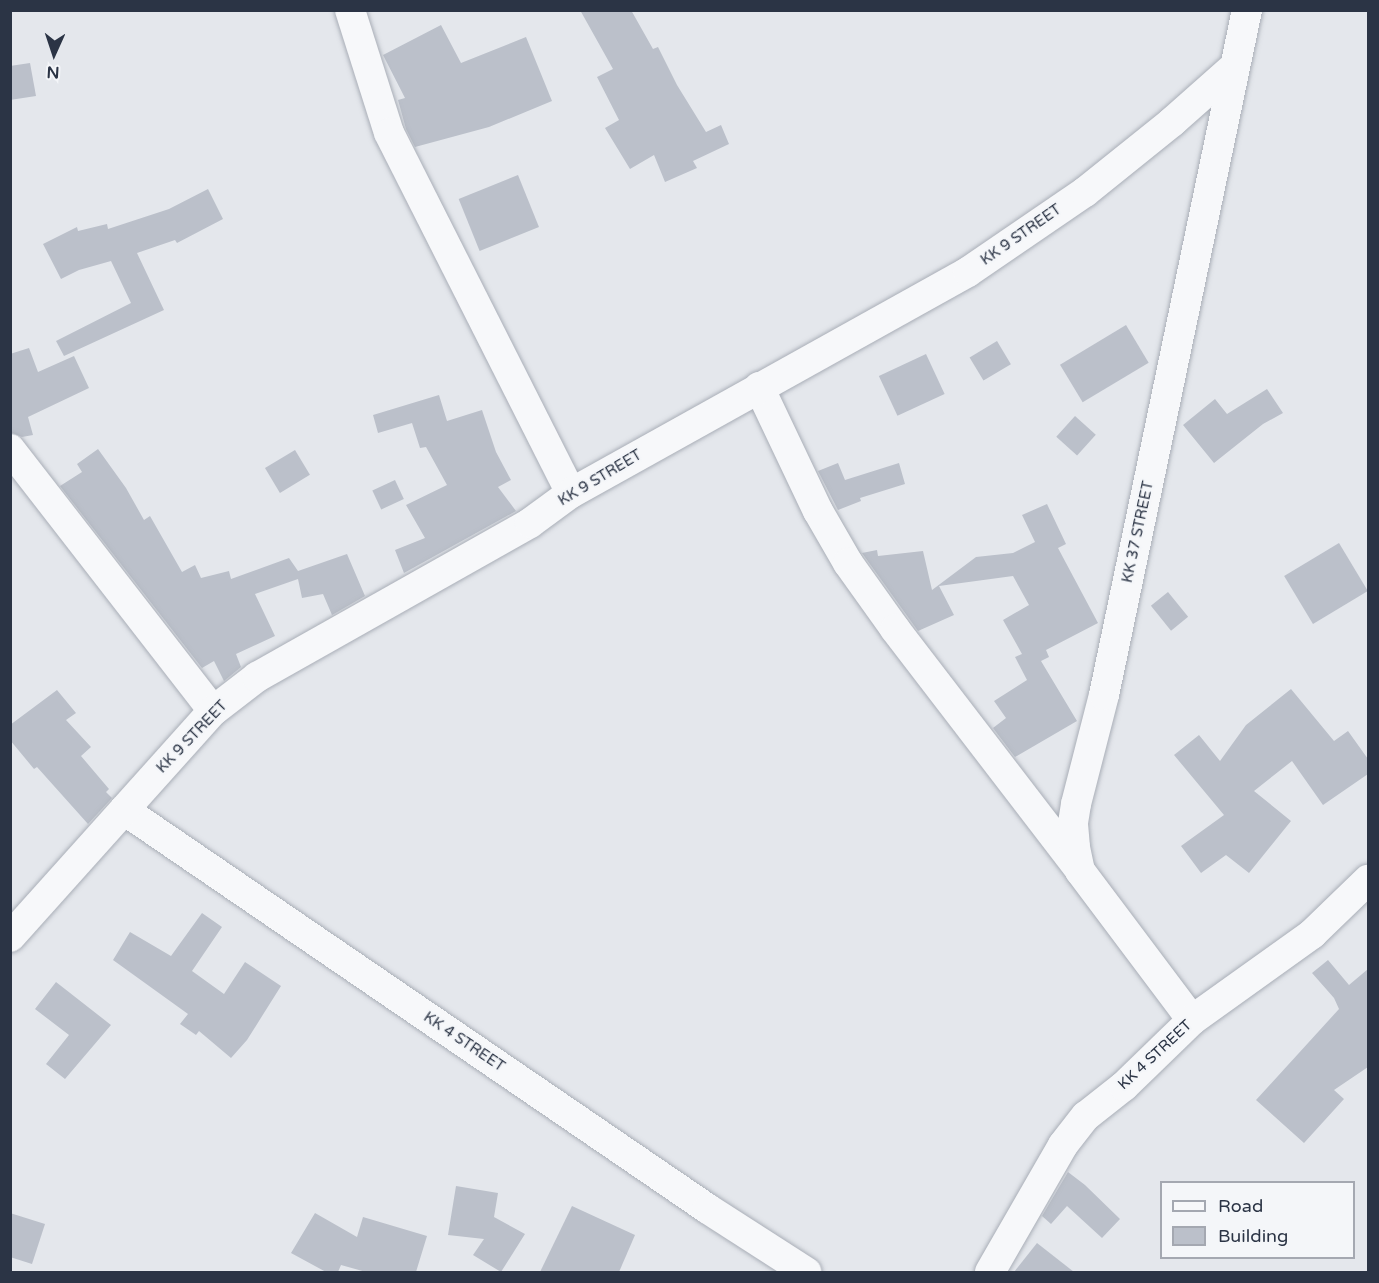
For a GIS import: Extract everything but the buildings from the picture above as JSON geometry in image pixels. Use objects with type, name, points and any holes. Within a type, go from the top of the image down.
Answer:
[{"type":"street","points":[[350,10],[389,133],[571,493]]},
{"type":"street","name":"KK 37 STREET","points":[[1192,1020],[1080,871],[1075,848],[1076,804],[1104,695],[1246,10]]},
{"type":"street","name":"KK 9 STREET","points":[[10,937],[213,711],[257,677],[530,523],[571,493],[968,273],[1084,192],[1172,122],[1233,68]]},
{"type":"street","points":[[759,387],[818,511],[848,563],[895,629],[1080,871]]},
{"type":"street","points":[[10,449],[213,711]]},
{"type":"street","name":"KK 4 STREET","points":[[124,810],[699,1203],[807,1272]]},
{"type":"street","name":"KK 4 STREET","points":[[990,1272],[1063,1145],[1086,1116],[1124,1086],[1192,1020],[1312,934],[1368,880]]}]
